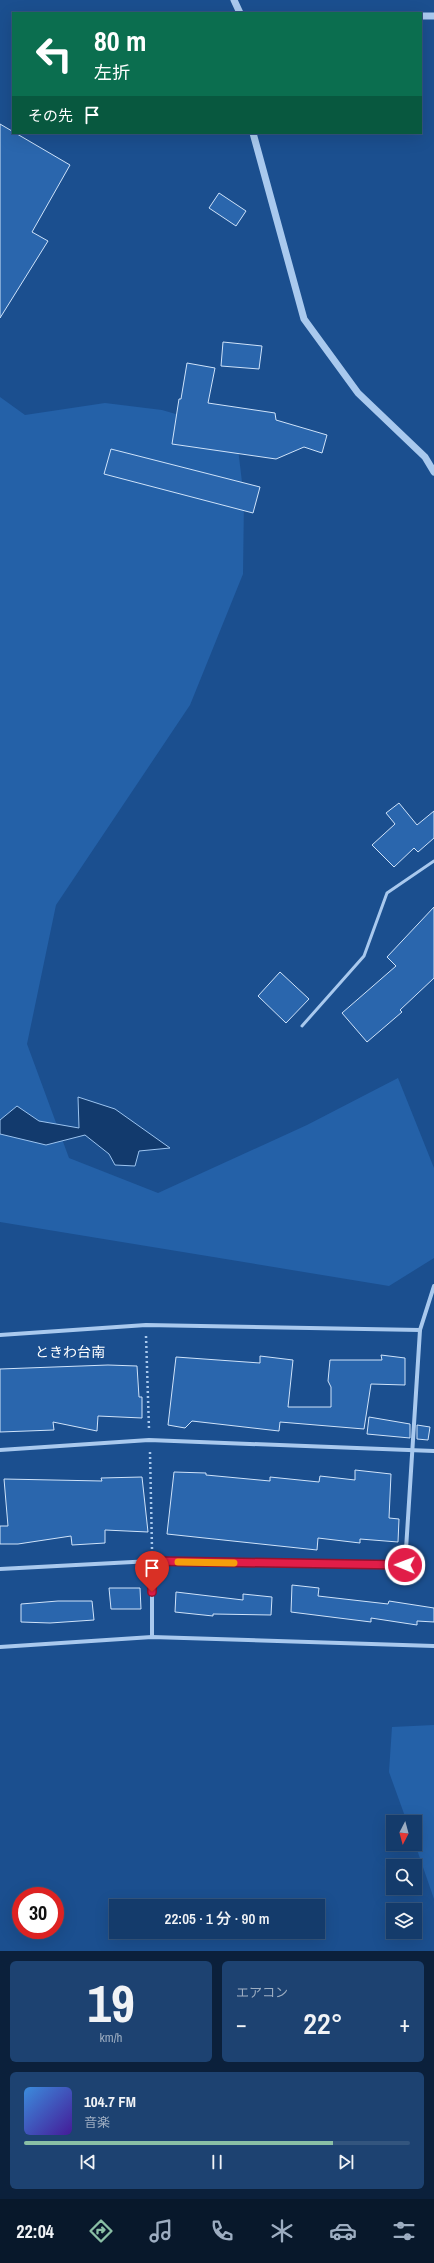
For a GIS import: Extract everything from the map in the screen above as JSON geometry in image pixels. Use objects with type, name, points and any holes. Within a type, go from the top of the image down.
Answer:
[{"type":"street","points":[[234,0],[240,12]]},
{"type":"street","points":[[422,16],[434,16]]},
{"type":"street","points":[[253,134],[304,319],[358,392],[425,458],[434,472]]},
{"type":"street","points":[[0,1569],[152,1561],[405,1565],[411,1450],[420,1330],[434,1286]]},
{"type":"street","points":[[0,1335],[146,1325],[420,1330]]},
{"type":"street","points":[[0,1450],[149,1440],[434,1452]]},
{"type":"street","points":[[152,1561],[152,1637]]},
{"type":"street","points":[[0,1647],[152,1637],[434,1646]]},
{"type":"lane","points":[[302,1026],[364,956],[387,893],[434,861]]},
{"type":"shaded area","points":[[0,397],[25,415],[105,403],[162,410],[210,424],[237,440],[244,499],[243,574],[190,705],[56,905],[27,1044],[69,1158],[158,1193],[307,1125],[398,1078],[434,1168],[434,1258],[389,1286],[0,1222]]},
{"type":"shaded area","points":[[78,1097],[115,1109],[170,1148],[139,1151],[135,1166],[115,1165],[109,1154],[85,1135],[46,1145],[0,1134],[0,1120],[17,1106],[39,1121],[79,1128]]},
{"type":"shaded area","points":[[434,1725],[434,1899],[422,1864],[422,1859],[420,1859],[417,1851],[422,1851],[422,1815],[404,1815],[389,1772],[392,1727]]},
{"type":"building","points":[[0,124],[12,131],[12,134],[17,134],[70,165],[32,232],[48,241],[0,318]]},
{"type":"building","points":[[219,193],[246,211],[236,226],[209,208]]},
{"type":"building","points":[[223,342],[262,346],[259,369],[221,366]]},
{"type":"building","points":[[187,363],[215,368],[208,403],[275,413],[276,420],[327,435],[322,453],[304,447],[276,459],[172,444],[179,399],[181,399]]},
{"type":"building","points":[[111,449],[260,487],[253,513],[104,474]]},
{"type":"building","points":[[399,803],[417,825],[434,811],[434,838],[418,852],[414,848],[394,867],[372,845],[395,824],[386,813]]},
{"type":"building","points":[[434,907],[434,978],[400,1010],[402,1012],[367,1042],[342,1013],[396,966],[387,957]]},
{"type":"building","points":[[280,972],[309,999],[286,1023],[258,996]]},
{"type":"building","points":[[381,1355],[405,1358],[405,1385],[371,1384],[364,1429],[280,1422],[279,1431],[192,1421],[185,1428],[168,1425],[176,1357],[260,1363],[260,1356],[293,1360],[288,1407],[331,1407],[331,1387],[328,1381],[330,1360],[382,1360]]},
{"type":"building","points":[[108,1365],[137,1366],[139,1397],[142,1397],[142,1418],[98,1416],[97,1431],[53,1422],[54,1430],[0,1432],[0,1369]]},
{"type":"building","points":[[369,1417],[410,1424],[410,1438],[367,1434]]},
{"type":"building","points":[[417,1425],[430,1427],[428,1440],[417,1439]]},
{"type":"building","points":[[355,1470],[391,1474],[389,1518],[399,1519],[398,1542],[360,1539],[360,1543],[318,1538],[317,1550],[167,1534],[174,1472],[206,1473],[206,1475],[270,1481],[270,1477],[319,1482],[320,1476],[355,1480]]},
{"type":"building","points":[[142,1477],[148,1532],[105,1530],[105,1543],[72,1545],[71,1536],[18,1544],[0,1544],[0,1526],[8,1526],[4,1479],[102,1481],[101,1478]]},
{"type":"building","points":[[292,1585],[319,1588],[318,1596],[388,1604],[389,1601],[434,1608],[434,1622],[417,1621],[417,1625],[371,1618],[371,1622],[291,1612]]},
{"type":"building","points":[[109,1588],[140,1588],[141,1609],[111,1609]]},
{"type":"building","points":[[176,1592],[243,1600],[243,1594],[272,1597],[271,1615],[213,1614],[213,1616],[175,1612]]},
{"type":"building","points":[[58,1601],[92,1601],[94,1620],[50,1623],[21,1622],[21,1604]]},
{"type":"slow traffic","points":[[178,1562],[234,1563]]},
{"type":"district","name":"ときわ台南","points":[[70,1352]]},
{"type":"route","points":[[152,1592],[152,1561],[405,1565]]}]
